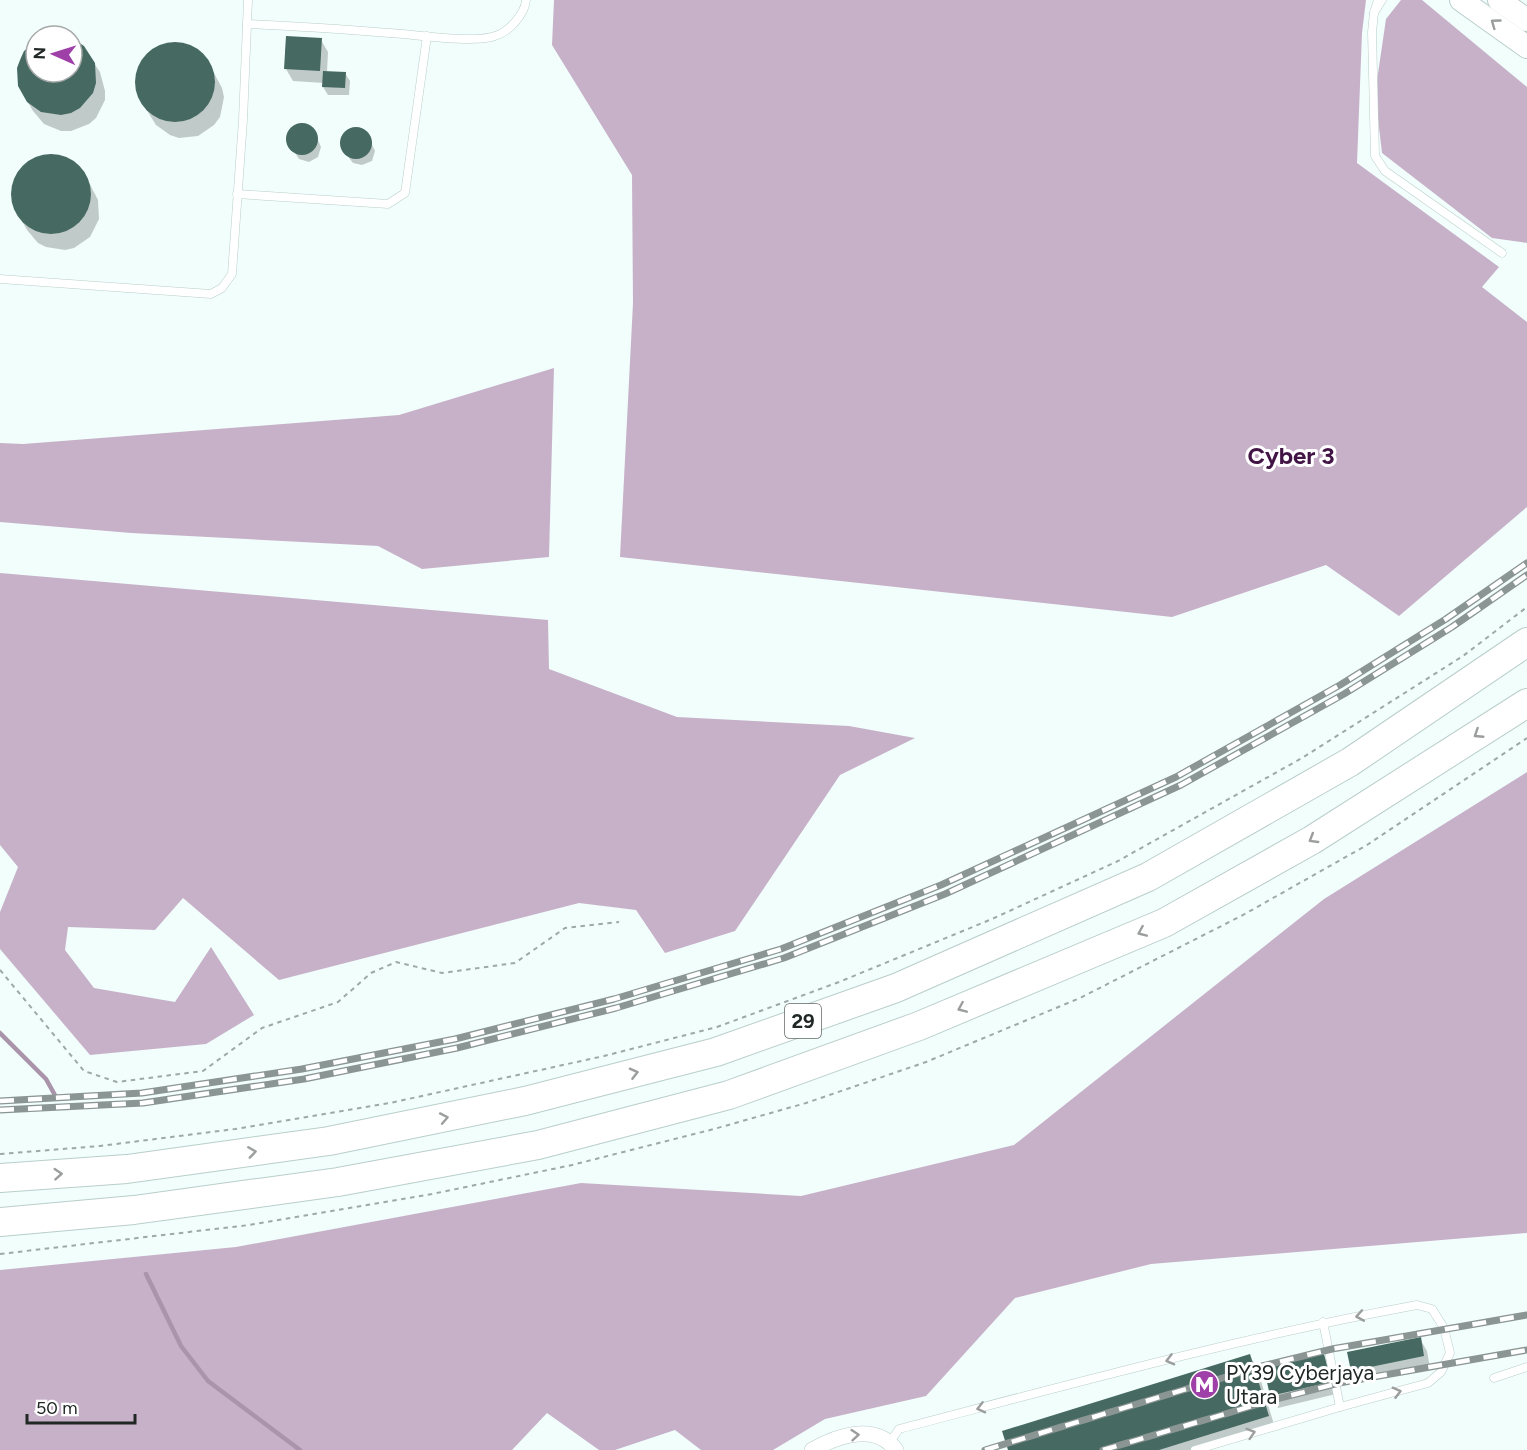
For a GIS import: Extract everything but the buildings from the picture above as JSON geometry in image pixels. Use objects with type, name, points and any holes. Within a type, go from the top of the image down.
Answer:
[{"type":"highway","name":"29","points":[[0,1178],[127,1169],[329,1141],[525,1101],[716,1052],[896,988],[1148,877],[1350,762],[1527,642]]},
{"type":"highway","name":"29","points":[[0,1222],[134,1210],[338,1182],[538,1145],[729,1095],[919,1026],[1164,922],[1312,840],[1527,703]]},
{"type":"street","points":[[1461,0],[1527,47]]},
{"type":"street","points":[[1499,0],[1527,20]]},
{"type":"street","points":[[812,1450],[826,1442],[855,1433],[877,1436],[893,1446]]},
{"type":"lane","points":[[0,279],[211,294],[222,288],[232,274],[243,120],[248,0]]},
{"type":"lane","points":[[247,24],[319,27],[456,38],[493,37],[507,30],[525,8],[526,0]]},
{"type":"lane","points":[[1380,0],[1374,13],[1372,32],[1375,156],[1385,171],[1502,253]]},
{"type":"lane","points":[[237,194],[354,203],[388,204],[398,199],[405,193],[427,36]]},
{"type":"lane","points":[[893,1446],[899,1429],[1323,1323],[1417,1305],[1432,1309],[1444,1328],[1450,1353],[1442,1372],[1428,1383],[1196,1450]]},
{"type":"lane","points":[[1323,1323],[1340,1407]]},
{"type":"lane","points":[[1494,1378],[1527,1367]]},
{"type":"path","points":[[0,1154],[100,1146],[212,1132],[390,1102],[604,1056],[717,1027],[839,982],[993,919],[1118,861],[1302,758],[1463,656],[1527,607]]},
{"type":"path","points":[[0,970],[84,1071],[117,1082],[203,1071],[262,1028],[338,1002],[371,973],[396,962],[442,973],[515,963],[565,928],[619,922]]},
{"type":"path","points":[[0,1254],[249,1225],[347,1208]]},
{"type":"shaded area","points":[[554,0],[1366,0],[1362,33],[1357,163],[1499,267],[1482,287],[1527,322],[1527,507],[1399,616],[1326,565],[1172,617],[620,557],[633,303],[632,175],[552,45]]},
{"type":"shaded area","points":[[1401,0],[1422,0],[1527,87],[1527,243],[1492,238],[1382,153],[1375,94],[1386,19]]},
{"type":"shaded area","points":[[554,368],[549,557],[422,569],[378,546],[131,533],[0,522],[0,443],[23,444],[399,415]]},
{"type":"shaded area","points":[[0,573],[548,620],[549,669],[677,717],[849,726],[915,738],[840,775],[735,931],[665,953],[636,910],[579,903],[279,980],[183,898],[155,930],[68,927],[65,950],[94,988],[175,1002],[211,947],[254,1015],[206,1044],[90,1055],[0,949],[0,912],[18,867],[0,845]]},
{"type":"shaded area","points":[[1527,772],[1527,1233],[1151,1264],[1015,1298],[926,1396],[825,1419],[773,1450],[701,1450],[675,1430],[615,1450],[599,1450],[547,1413],[512,1450],[0,1450],[0,1270],[236,1247],[581,1183],[801,1196],[1014,1145],[1324,899]]},
{"type":"waterway","points":[[0,1033],[46,1079],[56,1097]]},
{"type":"waterway","points":[[146,1274],[181,1346],[208,1381],[300,1450]]},
{"type":"railway","points":[[0,1101],[142,1093],[302,1069],[455,1039],[614,999],[781,949],[941,885],[1176,777],[1340,685],[1446,619],[1527,563]]},
{"type":"railway","points":[[0,1110],[143,1103],[304,1079],[457,1048],[616,1008],[784,958],[945,894],[1181,785],[1344,694],[1452,627],[1527,575]]},
{"type":"railway","points":[[985,1450],[1262,1366],[1332,1349],[1527,1315]]},
{"type":"railway","points":[[1103,1450],[1269,1401],[1339,1383],[1527,1350]]},
{"type":"place","name":"PY39 Cyberjaya Utara","points":[[1205,1385]]},
{"type":"district","name":"Cyber 3","points":[[1291,456]]}]
